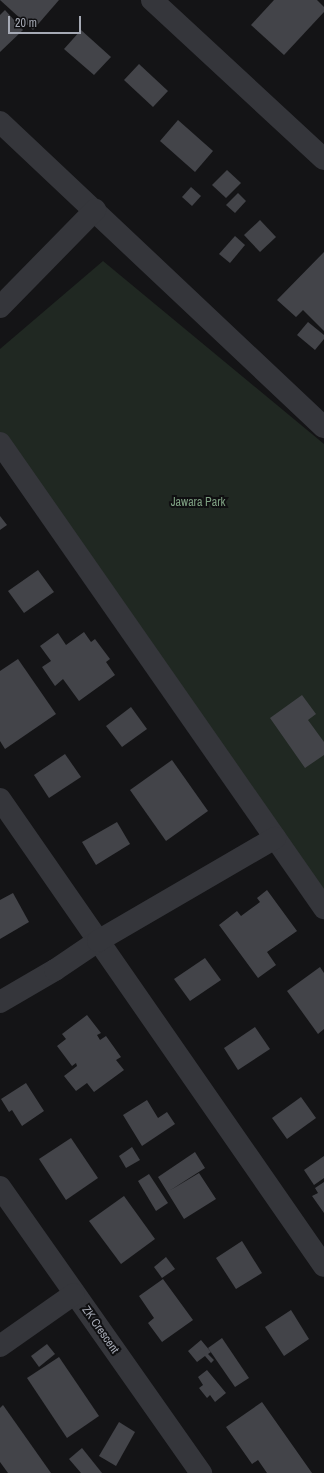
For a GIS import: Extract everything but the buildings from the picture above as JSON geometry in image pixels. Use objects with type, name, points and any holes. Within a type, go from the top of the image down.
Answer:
[{"type":"street","points":[[152,0],[324,159]]},
{"type":"street","points":[[0,122],[324,427]]},
{"type":"street","points":[[0,307],[95,210]]},
{"type":"street","points":[[0,443],[324,908]]},
{"type":"street","points":[[0,799],[324,1266]]},
{"type":"street","points":[[0,1002],[55,970],[98,941],[275,838]]},
{"type":"street","name":"ZK Crescent","points":[[0,1187],[201,1473]]},
{"type":"street","points":[[0,1346],[74,1294]]},
{"type":"green space","name":"Jawara Park","points":[[103,261],[324,444],[324,908],[0,436],[0,349]]}]
